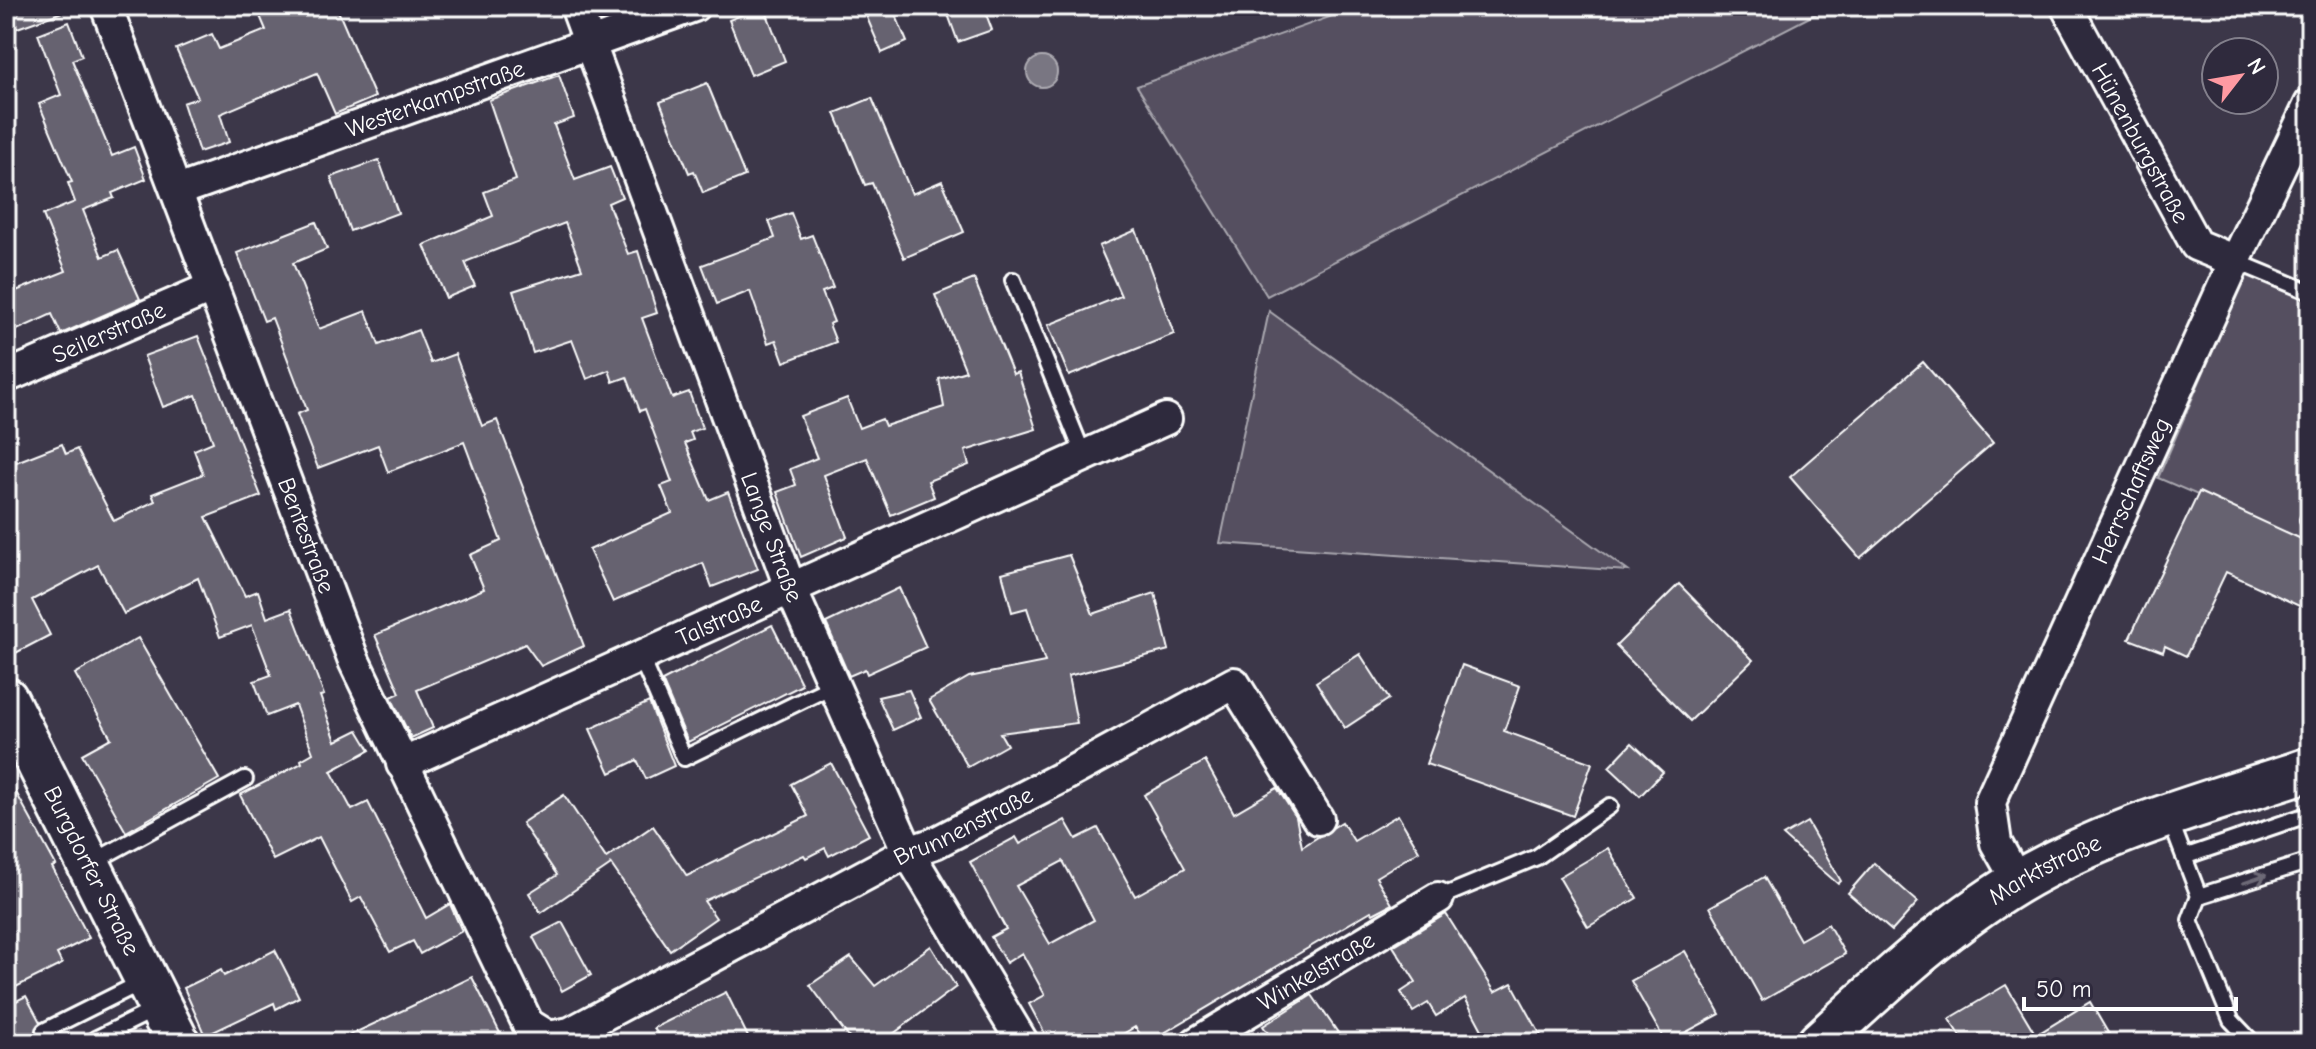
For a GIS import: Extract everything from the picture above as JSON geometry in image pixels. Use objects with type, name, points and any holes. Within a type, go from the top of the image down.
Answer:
[{"type":"street","name":"Bentestraße","points":[[106,6],[354,661],[528,1024],[550,1040]]},
{"type":"street","name":"Lange Straße","points":[[576,6],[790,587],[908,852],[1023,1043]]},
{"type":"street","name":"Westerkampstraße","points":[[177,191],[694,6]]},
{"type":"street","name":"Hünenburgstraße","points":[[2066,6],[2196,245],[2235,261]]},
{"type":"street","name":"Herrschaftsweg","points":[[2018,882],[1996,843],[1990,802],[2235,261],[2310,104]]},
{"type":"street","name":"Seilerstraße","points":[[6,377],[213,287]]},
{"type":"street","name":"Talstraße","points":[[402,764],[1166,419]]},
{"type":"street","name":"Brunnenstraße","points":[[550,1040],[570,1033],[908,852],[935,843],[1033,792],[1234,683],[1318,819]]},
{"type":"street","name":"Burgdorfer Straße","points":[[10,718],[89,864],[162,1010]]},
{"type":"street","name":"Marktstraße","points":[[1819,1043],[1929,944],[2018,882],[2086,846],[2310,769]]},
{"type":"street","name":"Winkelstraße","points":[[1196,1043],[1438,898]]},
{"type":"lane","points":[[2235,261],[2310,292]]},
{"type":"lane","points":[[1013,280],[1084,456]]},
{"type":"lane","points":[[640,656],[684,758],[834,685]]},
{"type":"lane","points":[[89,864],[245,779]]},
{"type":"lane","points":[[1438,898],[1537,857],[1610,806]]},
{"type":"lane","points":[[2184,857],[2310,814]]},
{"type":"lane","points":[[2169,816],[2199,896],[2190,920],[2231,1020],[2253,1043]]},
{"type":"lane","points":[[2199,896],[2310,861]]},
{"type":"lane","points":[[44,1031],[162,1010]]},
{"type":"lane","points":[[95,1039],[162,1010]]},
{"type":"shaded area","points":[[1360,6],[1831,6],[1267,296],[1137,86]]},
{"type":"shaded area","points":[[1042,57],[1053,61],[1057,72],[1053,83],[1042,87],[1031,83],[1027,72],[1031,61]]},
{"type":"shaded area","points":[[2252,260],[2310,283],[2310,543],[2158,478]]},
{"type":"shaded area","points":[[1269,311],[1628,571],[1220,543]]},
{"type":"building","points":[[6,6],[70,6],[71,9],[6,32]]},
{"type":"building","points":[[283,6],[298,6],[303,16],[336,6],[375,97],[335,114],[317,73],[220,114],[229,142],[199,152],[183,103],[198,98],[176,49],[212,34],[219,49],[266,30],[260,16]]},
{"type":"building","points":[[764,6],[785,61],[751,75],[729,20]]},
{"type":"building","points":[[862,6],[892,6],[907,42],[882,53]]},
{"type":"building","points":[[945,6],[983,6],[992,30],[958,42]]},
{"type":"building","points":[[69,22],[82,56],[72,60],[112,156],[134,147],[146,179],[112,193],[114,198],[83,210],[102,257],[118,250],[140,299],[61,334],[52,314],[6,335],[6,295],[66,271],[43,215],[75,202],[68,183],[72,182],[39,104],[61,95],[38,34]]},
{"type":"building","points":[[559,75],[574,118],[554,125],[575,180],[610,167],[622,197],[608,203],[628,254],[638,251],[657,313],[642,318],[672,398],[689,392],[702,428],[690,432],[693,440],[685,443],[709,500],[728,492],[758,569],[712,587],[703,563],[613,602],[589,550],[672,513],[661,486],[672,482],[645,409],[640,411],[627,377],[613,382],[609,370],[587,379],[572,340],[533,353],[513,291],[582,269],[565,223],[465,262],[475,286],[446,298],[424,245],[493,216],[484,192],[516,180],[489,100]]},
{"type":"building","points":[[707,83],[745,176],[703,193],[694,171],[689,173],[660,102]]},
{"type":"building","points":[[872,98],[912,194],[942,181],[964,232],[904,258],[872,183],[865,185],[835,113]]},
{"type":"building","points":[[379,160],[398,213],[350,231],[331,177]]},
{"type":"building","points":[[791,213],[801,239],[812,235],[833,288],[822,292],[834,322],[829,324],[836,342],[784,362],[776,340],[768,343],[750,291],[717,304],[702,265],[775,238],[769,221]]},
{"type":"building","points":[[316,222],[327,249],[293,263],[319,329],[366,311],[379,345],[418,330],[431,363],[455,354],[482,426],[497,420],[584,646],[541,666],[525,644],[417,690],[433,728],[411,738],[391,697],[400,693],[375,635],[484,589],[470,555],[501,541],[464,442],[388,472],[378,445],[318,468],[297,414],[307,410],[272,318],[264,321],[237,253]]},
{"type":"building","points":[[1136,230],[1174,334],[1069,376],[1048,325],[1121,296],[1099,246]]},
{"type":"building","points":[[974,279],[1013,374],[1018,372],[1036,429],[965,451],[969,465],[928,481],[934,497],[891,515],[867,458],[824,475],[847,537],[801,557],[777,492],[796,485],[790,469],[817,458],[800,416],[847,398],[859,428],[882,419],[885,426],[944,407],[939,379],[966,371],[935,295]]},
{"type":"building","points":[[198,336],[261,496],[206,517],[245,596],[258,591],[267,618],[291,609],[324,695],[320,696],[336,741],[358,730],[370,750],[331,771],[352,810],[368,802],[426,918],[450,904],[462,931],[420,954],[413,941],[390,952],[361,897],[352,902],[319,837],[273,860],[240,795],[302,763],[301,760],[313,753],[295,705],[267,716],[254,681],[271,675],[252,625],[220,637],[198,578],[124,614],[98,565],[32,600],[50,635],[6,658],[6,466],[62,444],[66,454],[77,449],[114,521],[155,501],[152,494],[203,474],[194,450],[213,442],[196,395],[163,407],[144,356]]},
{"type":"building","points":[[1923,362],[1993,443],[1860,558],[1790,477]]},
{"type":"building","points":[[2199,492],[2310,543],[2310,611],[2226,572],[2186,656],[2165,646],[2163,652],[2129,639]]},
{"type":"building","points":[[1069,555],[1093,614],[1155,593],[1169,650],[1068,676],[1077,723],[1000,733],[1007,745],[968,767],[929,700],[969,677],[1045,662],[1027,608],[1012,612],[1002,573]]},
{"type":"building","points":[[1679,584],[1753,660],[1690,721],[1616,646]]},
{"type":"building","points":[[899,588],[926,647],[867,674],[865,669],[849,676],[826,623]]},
{"type":"building","points":[[772,625],[802,685],[688,742],[662,681]]},
{"type":"building","points":[[138,638],[219,779],[126,832],[82,754],[111,738],[75,674]]},
{"type":"building","points":[[1360,654],[1389,699],[1345,728],[1316,682]]},
{"type":"building","points":[[1462,665],[1520,686],[1504,731],[1592,763],[1573,816],[1426,764]]},
{"type":"building","points":[[909,690],[921,717],[893,730],[878,697]]},
{"type":"building","points":[[649,702],[674,766],[646,779],[637,760],[610,773],[590,729]]},
{"type":"building","points":[[1632,743],[1663,772],[1640,796],[1609,767]]},
{"type":"building","points":[[1205,761],[1234,813],[1277,788],[1296,817],[1302,847],[1342,822],[1354,841],[1398,815],[1419,851],[1376,877],[1392,904],[1373,914],[1371,911],[1147,1043],[1135,1027],[1107,1043],[1050,1043],[1029,1004],[1045,995],[1022,953],[1006,963],[991,937],[1006,929],[970,862],[1016,837],[1020,844],[1065,820],[1076,839],[1098,828],[1135,896],[1185,868],[1144,795]],"holes":[[[1063,861],[1094,920],[1050,944],[1016,886]]]},
{"type":"building","points":[[831,763],[869,835],[829,856],[825,848],[806,858],[804,855],[704,901],[716,918],[670,950],[610,863],[541,913],[529,893],[557,875],[522,823],[564,795],[606,858],[653,826],[687,876],[808,816],[791,784]]},
{"type":"building","points":[[6,774],[56,865],[52,867],[89,938],[57,954],[62,964],[14,988],[6,973]]},
{"type":"building","points":[[1807,822],[1841,881],[1838,884],[1783,836]]},
{"type":"building","points":[[1608,848],[1637,898],[1588,927],[1559,877]]},
{"type":"building","points":[[1874,863],[1918,902],[1892,931],[1848,893]]},
{"type":"building","points":[[1764,877],[1800,940],[1828,924],[1845,954],[1762,1001],[1710,907]]},
{"type":"building","points":[[1446,914],[1495,992],[1512,983],[1545,1043],[1489,1043],[1465,998],[1436,1016],[1428,1003],[1413,1012],[1401,992],[1416,982],[1393,946]]},
{"type":"building","points":[[562,922],[591,975],[562,991],[533,937]]},
{"type":"building","points":[[931,946],[956,987],[881,1043],[853,1043],[810,985],[851,957],[875,986]]},
{"type":"building","points":[[275,950],[299,997],[276,1009],[274,1003],[205,1036],[184,988],[221,970],[224,976]]},
{"type":"building","points":[[1685,951],[1720,1014],[1666,1043],[1631,981]]},
{"type":"building","points":[[472,977],[505,1043],[333,1043],[412,1006]]},
{"type":"building","points":[[2006,985],[2036,1035],[2090,1002],[2114,1043],[1964,1043],[1949,1019]]},
{"type":"building","points":[[726,992],[751,1043],[663,1043],[654,1028]]},
{"type":"building","points":[[1312,995],[1345,1043],[1275,1043],[1263,1026]]},
{"type":"building","points":[[26,996],[40,1022],[35,1035],[50,1043],[6,1043],[6,1006]]}]
